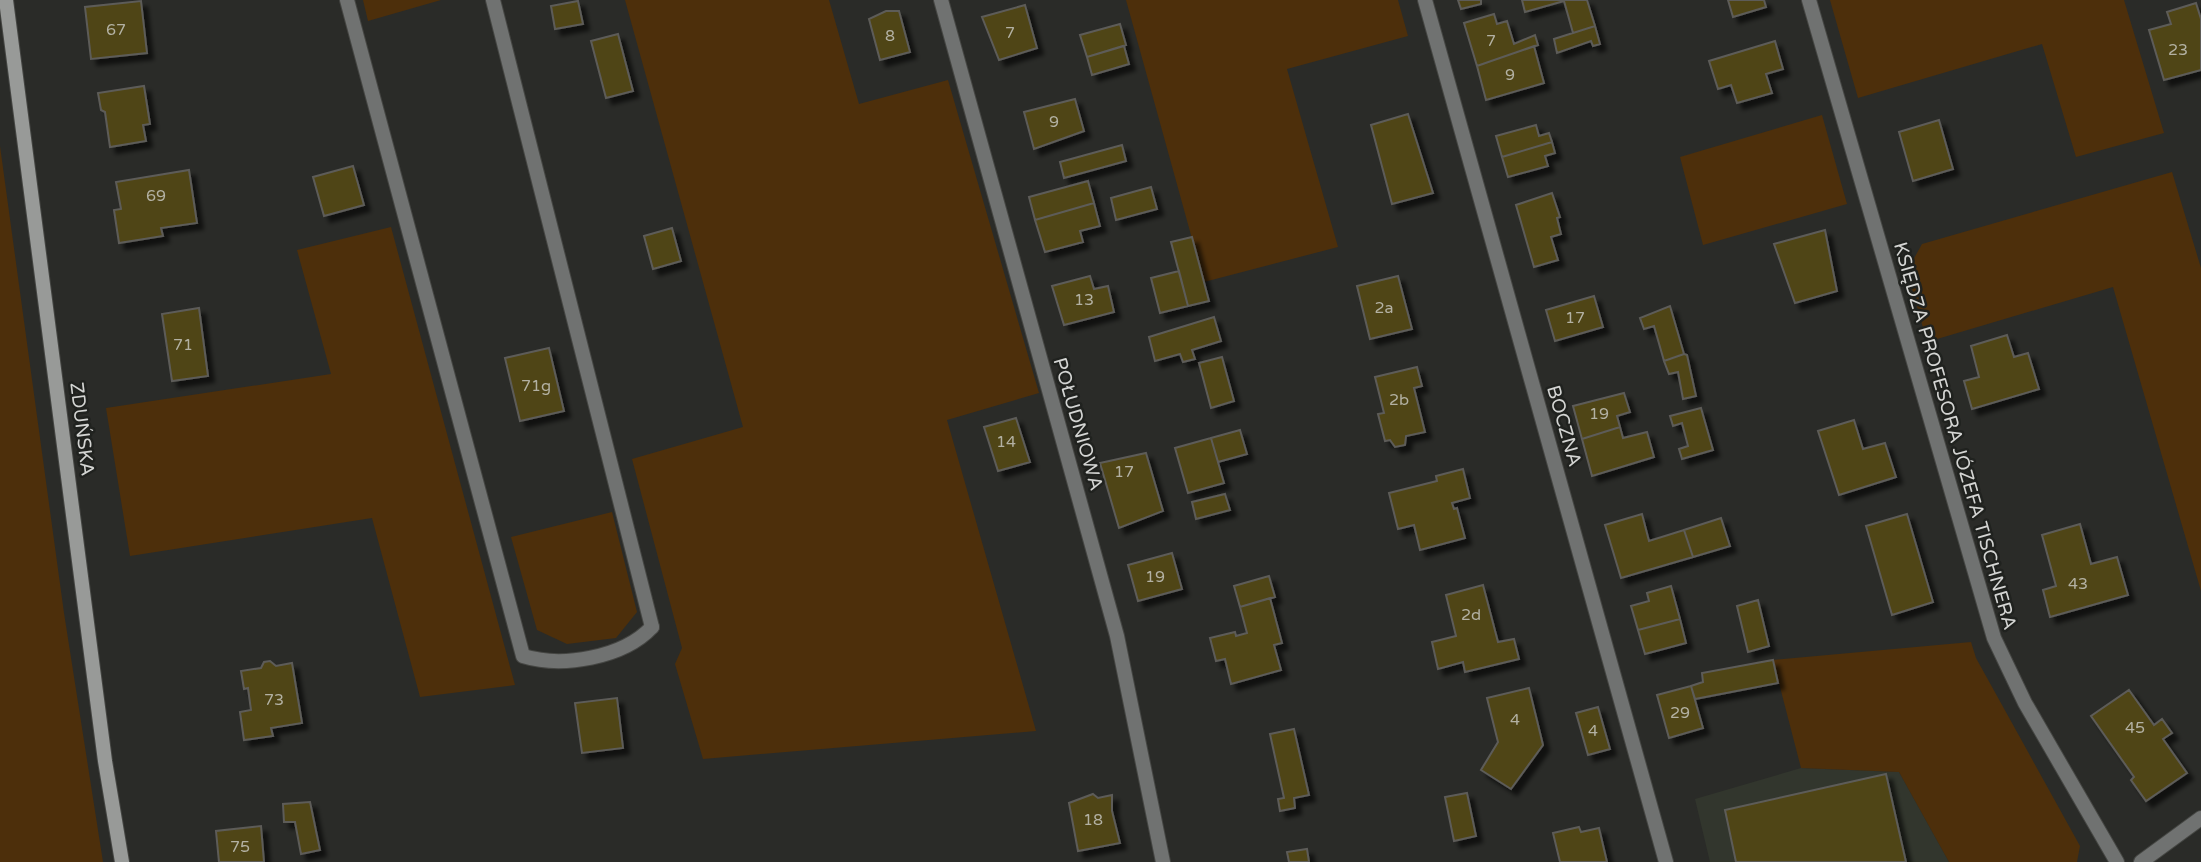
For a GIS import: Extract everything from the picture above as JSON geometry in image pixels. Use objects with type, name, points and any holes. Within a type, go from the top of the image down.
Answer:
[{"type":"street","name":"ZDUŃSKA","points":[[6,0],[105,761],[122,862]]},
{"type":"street","points":[[347,0],[523,656],[544,662],[600,655],[643,636],[652,627],[494,0]]},
{"type":"street","name":"POŁUDNIOWA","points":[[941,0],[1117,636],[1130,688],[1163,862]]},
{"type":"street","name":"BOCZNA","points":[[1425,0],[1667,862]]},
{"type":"street","name":"KSIĘDZA PROFESORA JÓZEFA TISCHNERA","points":[[1809,0],[1994,638],[2025,703],[2117,862]]},
{"type":"street","points":[[2140,862],[2201,818]]},
{"type":"shaded area","points":[[363,0],[441,0],[368,21]]},
{"type":"shaded area","points":[[625,0],[829,0],[859,104],[948,80],[1039,393],[947,420],[1036,731],[703,759],[675,664],[682,648],[632,459],[743,427]]},
{"type":"shaded area","points":[[1126,0],[1398,0],[1408,36],[1287,69],[1338,247],[1204,282]]},
{"type":"shaded area","points":[[1830,0],[2124,0],[2164,133],[2076,157],[2042,44],[1858,98]]},
{"type":"shaded area","points":[[1822,115],[1847,204],[1703,245],[1680,157]]},
{"type":"shaded area","points":[[0,146],[64,613],[103,862],[0,862]]},
{"type":"shaded area","points":[[2172,172],[2201,268],[2201,591],[2113,287],[1927,342],[1907,271],[1922,244]]},
{"type":"shaded area","points":[[391,227],[515,685],[420,697],[372,518],[130,556],[106,408],[331,374],[297,250]]},
{"type":"shaded area","points":[[612,512],[637,612],[616,638],[567,644],[537,630],[511,537]]},
{"type":"shaded area","points":[[1971,642],[1976,658],[2080,846],[2077,862],[1949,862],[1899,772],[1801,768],[1773,660]]},
{"type":"shaded area","points":[[1801,768],[1899,772],[1949,862],[1710,862],[1695,799]]},
{"type":"building","points":[[1458,0],[1481,0],[1481,4],[1461,9]]},
{"type":"building","points":[[1522,0],[1587,0],[1595,26],[1573,33],[1564,1],[1525,12]]},
{"type":"building","points":[[1728,0],[1764,0],[1766,7],[1733,17]]},
{"type":"building","points":[[141,1],[147,53],[91,59],[85,7]]},
{"type":"building","points":[[578,1],[583,24],[555,29],[551,6]]},
{"type":"building","points":[[2196,3],[2201,19],[2201,70],[2164,80],[2149,30],[2171,24],[2167,12]]},
{"type":"building","points":[[1025,5],[1037,48],[999,60],[982,17]]},
{"type":"building","points":[[886,11],[899,11],[910,52],[880,60],[869,19]]},
{"type":"building","points":[[1494,14],[1497,24],[1507,21],[1514,44],[1535,35],[1538,45],[1477,66],[1464,23]]},
{"type":"building","points":[[1120,24],[1126,45],[1087,57],[1080,35]]},
{"type":"building","points":[[1595,26],[1600,44],[1593,46],[1591,41],[1557,53],[1554,39]]},
{"type":"building","points":[[618,34],[633,91],[606,98],[591,41]]},
{"type":"building","points":[[1775,41],[1783,69],[1766,74],[1772,93],[1737,103],[1731,85],[1718,89],[1709,61]]},
{"type":"building","points":[[1124,46],[1129,64],[1092,75],[1087,57]]},
{"type":"building","points":[[1534,46],[1544,83],[1486,100],[1477,66]]},
{"type":"building","points":[[144,86],[150,124],[143,125],[146,141],[110,147],[105,112],[101,110],[98,93]]},
{"type":"building","points":[[1075,99],[1084,131],[1034,149],[1024,112]]},
{"type":"building","points":[[1408,114],[1433,193],[1392,204],[1371,125]]},
{"type":"building","points":[[1939,120],[1953,169],[1913,181],[1899,132]]},
{"type":"building","points":[[1536,125],[1539,136],[1549,133],[1552,142],[1502,157],[1496,136]]},
{"type":"building","points":[[1552,142],[1555,153],[1545,156],[1548,166],[1508,177],[1502,157]]},
{"type":"building","points":[[1122,145],[1126,161],[1064,178],[1060,162]]},
{"type":"building","points":[[353,166],[364,205],[324,216],[313,177]]},
{"type":"building","points":[[189,170],[197,223],[161,228],[163,236],[119,243],[114,210],[121,209],[116,182]]},
{"type":"building","points":[[1088,181],[1094,203],[1035,220],[1029,197]]},
{"type":"building","points":[[1151,187],[1157,209],[1116,220],[1111,198]]},
{"type":"building","points":[[1552,193],[1560,217],[1557,218],[1561,234],[1551,237],[1558,260],[1534,267],[1516,205]]},
{"type":"building","points":[[1094,203],[1100,226],[1080,231],[1083,242],[1045,252],[1035,220]]},
{"type":"building","points":[[672,228],[681,261],[653,269],[644,236]]},
{"type":"building","points":[[1825,230],[1837,291],[1795,303],[1774,244]]},
{"type":"building","points":[[1192,237],[1209,301],[1188,306],[1171,242]]},
{"type":"building","points":[[1179,271],[1188,306],[1160,313],[1151,278]]},
{"type":"building","points":[[1090,276],[1094,289],[1108,286],[1114,312],[1064,325],[1052,286]]},
{"type":"building","points":[[1398,276],[1412,329],[1370,339],[1357,286]]},
{"type":"building","points":[[1594,296],[1603,327],[1555,341],[1546,310]]},
{"type":"building","points":[[1670,306],[1684,354],[1664,361],[1654,326],[1644,329],[1640,318]]},
{"type":"building","points":[[199,308],[208,376],[172,381],[162,314]]},
{"type":"building","points":[[1214,317],[1221,341],[1192,350],[1195,359],[1183,362],[1180,354],[1155,361],[1149,337]]},
{"type":"building","points":[[2007,335],[2014,357],[2028,353],[2039,389],[1972,409],[1964,381],[1979,377],[1971,346]]},
{"type":"building","points":[[549,348],[564,411],[520,421],[505,358]]},
{"type":"building","points":[[1687,355],[1696,396],[1683,399],[1678,372],[1669,374],[1664,361]]},
{"type":"building","points":[[1222,357],[1234,401],[1211,408],[1199,363]]},
{"type":"building","points":[[1417,367],[1422,386],[1414,388],[1425,432],[1406,436],[1405,445],[1395,447],[1390,440],[1385,441],[1378,414],[1384,413],[1375,377]]},
{"type":"building","points":[[1624,393],[1630,412],[1617,416],[1620,427],[1582,439],[1573,406]]},
{"type":"building","points":[[1701,408],[1713,450],[1682,459],[1679,449],[1688,446],[1682,423],[1673,426],[1670,416]]},
{"type":"building","points":[[1016,418],[1030,462],[998,471],[984,427]]},
{"type":"building","points":[[1854,420],[1863,449],[1885,443],[1896,477],[1839,495],[1818,431]]},
{"type":"building","points":[[1620,427],[1623,438],[1647,432],[1654,457],[1592,476],[1582,439]]},
{"type":"building","points":[[1240,430],[1247,454],[1218,462],[1211,438]]},
{"type":"building","points":[[1211,438],[1224,483],[1188,493],[1175,448]]},
{"type":"building","points":[[1146,453],[1163,511],[1119,528],[1100,463]]},
{"type":"building","points":[[1463,469],[1470,498],[1452,503],[1454,509],[1457,508],[1465,538],[1420,550],[1414,525],[1398,529],[1389,493],[1437,481],[1436,476]]},
{"type":"building","points":[[1225,494],[1230,510],[1196,519],[1192,502]]},
{"type":"building","points":[[1642,514],[1649,541],[1684,530],[1693,557],[1621,578],[1605,525]]},
{"type":"building","points":[[1907,514],[1933,602],[1892,615],[1866,526]]},
{"type":"building","points":[[1721,518],[1730,546],[1693,557],[1684,530]]},
{"type":"building","points":[[2080,524],[2091,564],[2117,557],[2128,595],[2050,617],[2043,590],[2056,586],[2042,535]]},
{"type":"building","points":[[1172,553],[1182,589],[1138,601],[1128,565]]},
{"type":"building","points":[[1269,576],[1275,597],[1240,607],[1234,586]]},
{"type":"building","points":[[1483,585],[1498,642],[1514,639],[1519,659],[1465,672],[1463,662],[1438,669],[1432,642],[1456,636],[1446,595]]},
{"type":"building","points":[[1671,586],[1680,619],[1638,630],[1631,606],[1649,601],[1647,593]]},
{"type":"building","points":[[1270,598],[1282,643],[1274,645],[1281,670],[1231,684],[1225,659],[1216,661],[1210,638],[1235,632],[1236,636],[1247,633],[1240,607]]},
{"type":"building","points":[[1758,600],[1769,646],[1748,652],[1737,606]]},
{"type":"building","points":[[1680,619],[1686,643],[1645,654],[1638,630]]},
{"type":"building","points":[[1773,660],[1778,683],[1695,699],[1691,686],[1703,682],[1702,673]]},
{"type":"building","points":[[270,661],[276,666],[292,663],[302,723],[271,728],[273,736],[244,740],[240,712],[251,710],[248,688],[244,689],[241,671],[261,668],[264,662]]},
{"type":"building","points":[[1691,686],[1703,728],[1669,738],[1657,695]]},
{"type":"building","points":[[1529,688],[1543,745],[1511,789],[1481,770],[1498,742],[1487,698]]},
{"type":"building","points":[[2129,690],[2154,725],[2162,719],[2172,733],[2163,739],[2187,773],[2146,801],[2131,780],[2134,777],[2091,716]]},
{"type":"building","points":[[617,698],[623,748],[582,753],[575,703]]},
{"type":"building","points":[[1598,707],[1610,749],[1588,755],[1576,713]]},
{"type":"building","points":[[1294,729],[1309,795],[1294,798],[1295,808],[1280,811],[1278,799],[1284,798],[1270,734]]},
{"type":"building","points":[[1886,774],[1906,862],[1736,862],[1725,810]]},
{"type":"building","points":[[1467,793],[1476,836],[1454,841],[1445,797]]},
{"type":"building","points":[[1093,794],[1098,798],[1112,795],[1112,811],[1120,843],[1078,851],[1069,803]]},
{"type":"building","points":[[310,802],[320,850],[301,854],[295,822],[284,822],[283,804]]},
{"type":"building","points":[[261,826],[264,862],[219,862],[216,831]]},
{"type":"building","points":[[1579,827],[1581,832],[1599,828],[1607,862],[1560,862],[1553,833]]},
{"type":"building","points":[[1307,849],[1309,862],[1289,862],[1287,852]]}]
